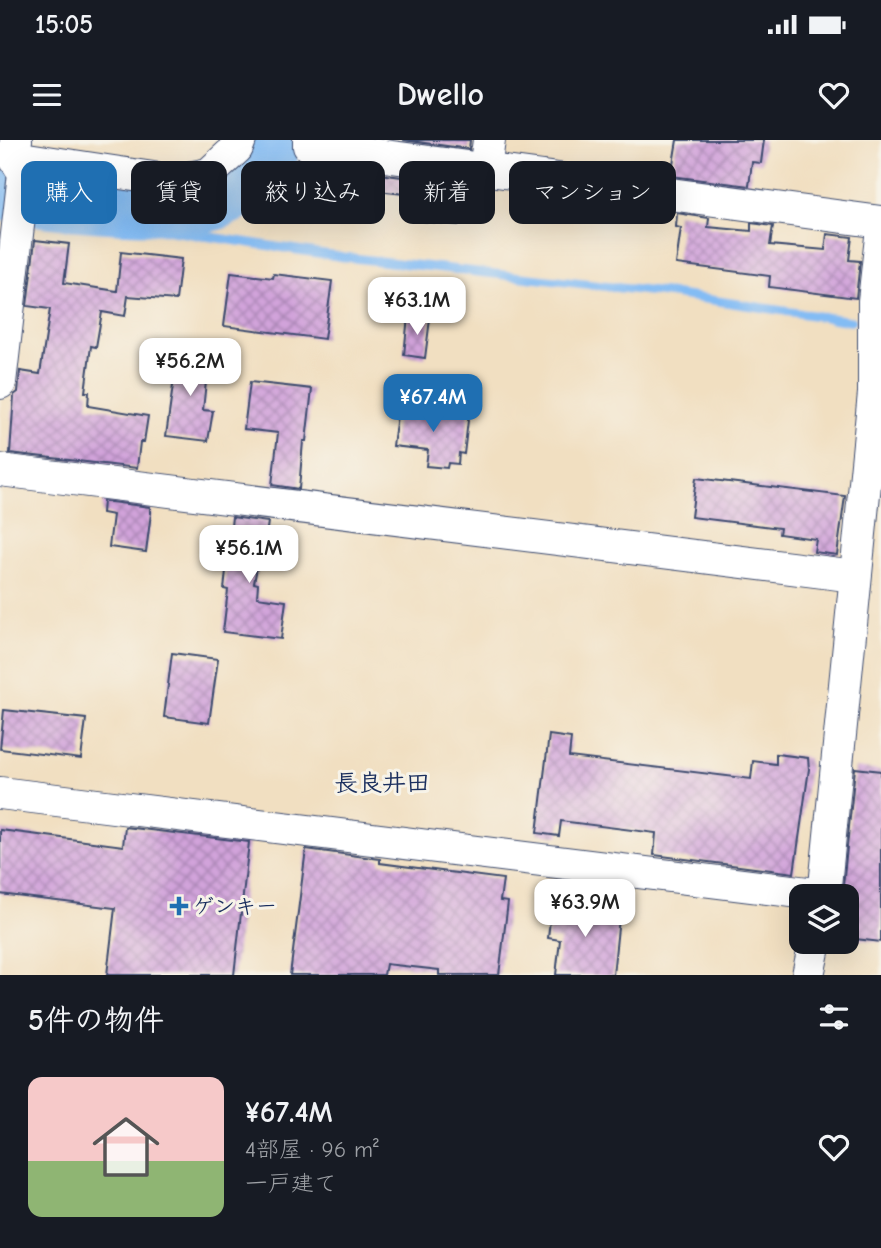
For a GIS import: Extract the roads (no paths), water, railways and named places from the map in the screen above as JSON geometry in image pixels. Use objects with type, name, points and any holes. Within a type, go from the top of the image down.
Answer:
[{"type":"street","points":[[0,383],[19,221],[18,157],[173,181],[209,174],[237,148],[240,140]]},
{"type":"street","points":[[309,140],[309,146],[487,155],[881,222]]},
{"type":"street","points":[[825,884],[864,567],[874,393],[874,301],[881,237]]},
{"type":"street","points":[[0,470],[864,567]]},
{"type":"street","points":[[0,793],[789,892]]},
{"type":"street","points":[[808,975],[812,954]]},
{"type":"waterway","points":[[0,195],[100,207],[204,208],[228,199],[256,179],[269,161],[278,140]]},
{"type":"waterway","points":[[129,209],[145,227],[344,257],[665,293],[851,321]]},
{"type":"place","name":"ゲンキー","points":[[179,906]]},
{"type":"district","name":"長良井田","points":[[382,783]]}]
